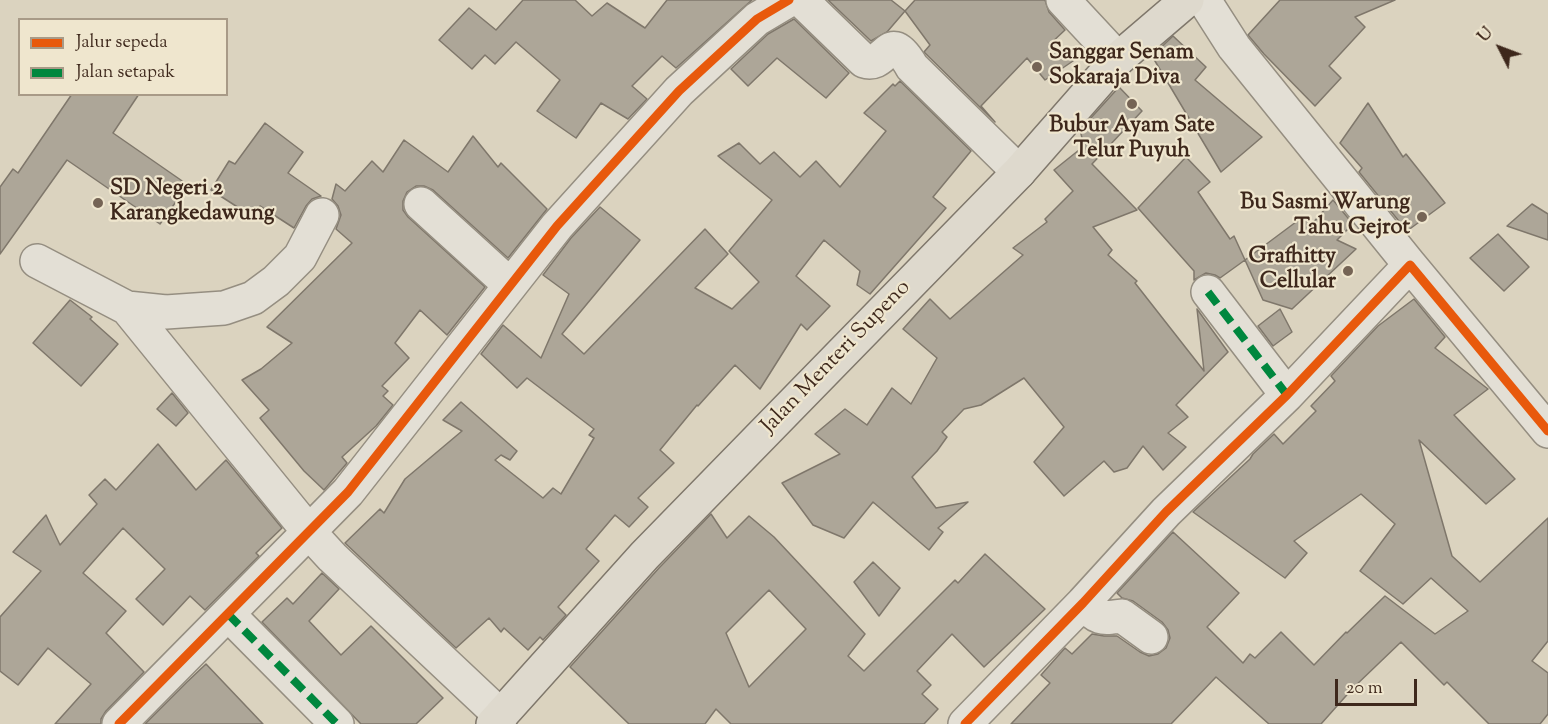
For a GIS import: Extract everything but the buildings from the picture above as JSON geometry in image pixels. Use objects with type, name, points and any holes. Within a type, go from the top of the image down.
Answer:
[{"type":"main road","name":"Jalan Menteri Supeno","points":[[497,720],[645,555],[1018,172],[1118,59],[1188,0]]},
{"type":"street","points":[[119,724],[348,492],[573,208],[678,91],[757,19],[789,0]]},
{"type":"street","points":[[801,0],[868,63],[892,49],[902,50],[912,67],[1018,172]]},
{"type":"street","points":[[1063,0],[1118,59]]},
{"type":"street","points":[[1204,0],[1234,47],[1548,431]]},
{"type":"street","points":[[421,204],[510,285]]},
{"type":"street","points":[[37,261],[127,308],[166,312],[224,308],[253,298],[276,281],[300,257],[322,215]]},
{"type":"street","points":[[965,724],[1083,603],[1166,512],[1287,395],[1410,265]]},
{"type":"street","points":[[1208,292],[1287,395]]},
{"type":"street","points":[[127,308],[309,532],[497,720]]},
{"type":"street","points":[[1083,603],[1101,618],[1122,616],[1151,637]]},
{"type":"street","points":[[228,614],[337,724]]},
{"type":"marked path","points":[[1208,292],[1287,395]]},
{"type":"marked path","points":[[228,614],[337,724]]},
{"type":"cycle path","points":[[119,724],[348,492],[557,226],[679,91],[757,19],[789,0]]},
{"type":"cycle path","points":[[965,724],[1083,603],[1166,512],[1287,395],[1410,265],[1548,431]]},
{"type":"place","name":"Sanggar Senam Sokaraja Diva","points":[[1037,67]]},
{"type":"place","name":"Bubur Ayam Sate Telur Puyuh","points":[[1132,104]]},
{"type":"place","name":"SD Negeri 2 Karangkedawung","points":[[98,203]]},
{"type":"place","name":"Bu Sasmi Warung Tahu Gejrot","points":[[1422,217]]},
{"type":"place","name":"Grafhitty Cellular","points":[[1348,271]]}]
